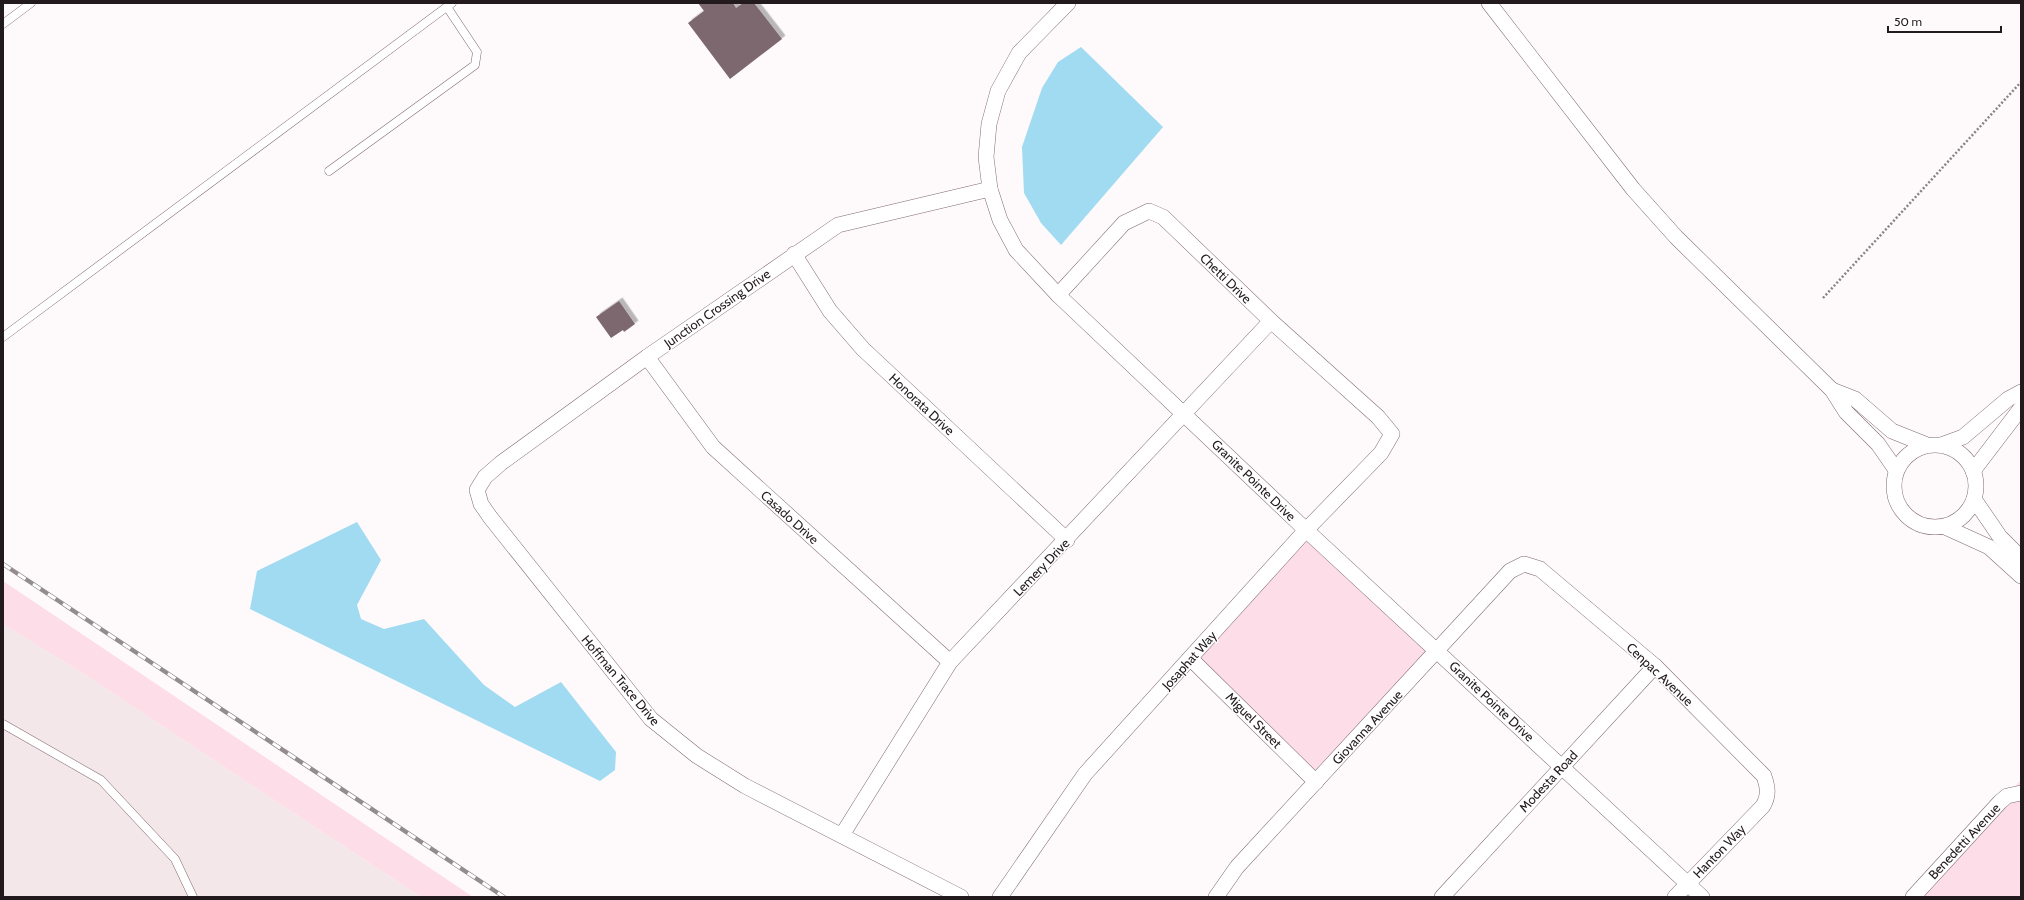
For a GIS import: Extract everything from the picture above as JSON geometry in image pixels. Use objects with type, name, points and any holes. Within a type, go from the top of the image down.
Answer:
[{"type":"street","name":"Granite Pointe Drive","points":[[1068,3],[1019,53],[998,91],[989,124],[986,157],[990,189],[1000,220],[1016,250],[1058,295],[1306,530],[1438,650],[1702,897]]},
{"type":"street","points":[[1489,3],[1633,190],[1676,237],[1832,390],[1846,412],[1878,444],[1896,470]]},
{"type":"street","name":"Junction Crossing Drive","points":[[477,490],[485,477],[501,463],[647,357],[838,225],[990,189]]},
{"type":"street","name":"Chetti Drive","points":[[1058,295],[1124,223],[1149,211],[1163,217],[1271,321],[1378,417],[1392,434]]},
{"type":"street","name":"Honorata Drive","points":[[794,254],[830,311],[863,349],[1067,540]]},
{"type":"street","name":"Lemery Drive","points":[[842,835],[950,662],[1067,540],[1271,321]]},
{"type":"street","name":"Casado Drive","points":[[647,357],[713,447],[950,662]]},
{"type":"street","points":[[1832,390],[1855,399],[1892,431],[1934,445],[1955,450],[1966,459],[1973,471],[1976,485],[1974,499],[1968,512],[1957,522],[1945,527]]},
{"type":"street","points":[[2021,392],[2008,399],[1963,437],[1913,450],[1903,459],[1896,470],[1893,483],[1894,496],[1899,508],[1908,518],[1926,526],[1945,527],[1989,547],[2021,576]]},
{"type":"street","points":[[1973,471],[2021,408]]},
{"type":"street","name":"Josaphat Way","points":[[1000,897],[1084,774],[1191,659],[1306,530],[1381,453],[1392,434]]},
{"type":"street","name":"Hoffman Trace Drive","points":[[477,490],[482,504],[490,517],[651,719],[697,756],[745,786],[961,897]]},
{"type":"street","points":[[1974,499],[2000,537],[2021,558]]},
{"type":"street","name":"Giovanna Avenue","points":[[1216,897],[1237,867],[1510,571],[1524,564]]},
{"type":"street","name":"Cenpac Avenue","points":[[1524,564],[1540,568],[1655,666],[1764,776],[1768,787],[1767,798],[1763,806]]},
{"type":"street","name":"Miguel Street","points":[[1191,659],[1316,782]]},
{"type":"street","name":"Modesta Road","points":[[1442,897],[1655,666]]},
{"type":"street","name":"Benedetti Avenue","points":[[1913,897],[2000,802],[2007,796],[2021,793]]},
{"type":"street","name":"Hanton Way","points":[[1675,897],[1763,806]]},
{"type":"lane","points":[[3,24],[31,3]]},
{"type":"lane","points":[[3,337],[449,5],[478,52],[475,65],[329,171]]},
{"type":"lane","points":[[3,724],[101,780],[175,859],[193,897]]},
{"type":"path","points":[[1823,298],[2021,82]]},
{"type":"shaded area","points":[[1306,530],[1438,650],[1316,782],[1191,659]]},
{"type":"shaded area","points":[[3,581],[473,897],[421,897],[81,672],[3,624]]},
{"type":"shaded area","points":[[3,624],[81,672],[421,897],[3,897]]},
{"type":"shaded area","points":[[2021,780],[2021,897],[1913,897]]},
{"type":"water","points":[[1081,47],[1163,127],[1061,245],[1041,223],[1024,193],[1022,147],[1042,88],[1058,62]]},
{"type":"water","points":[[357,522],[381,560],[357,605],[361,619],[384,629],[424,619],[484,685],[515,707],[561,682],[616,752],[615,770],[600,781],[250,609],[257,571]]},
{"type":"building","points":[[698,3],[733,3],[736,8],[743,3],[754,3],[782,39],[730,79],[688,23],[704,11]]},
{"type":"building","points":[[619,301],[635,324],[624,332],[623,330],[611,338],[596,317]]},
{"type":"railway","points":[[3,564],[504,897]]}]
